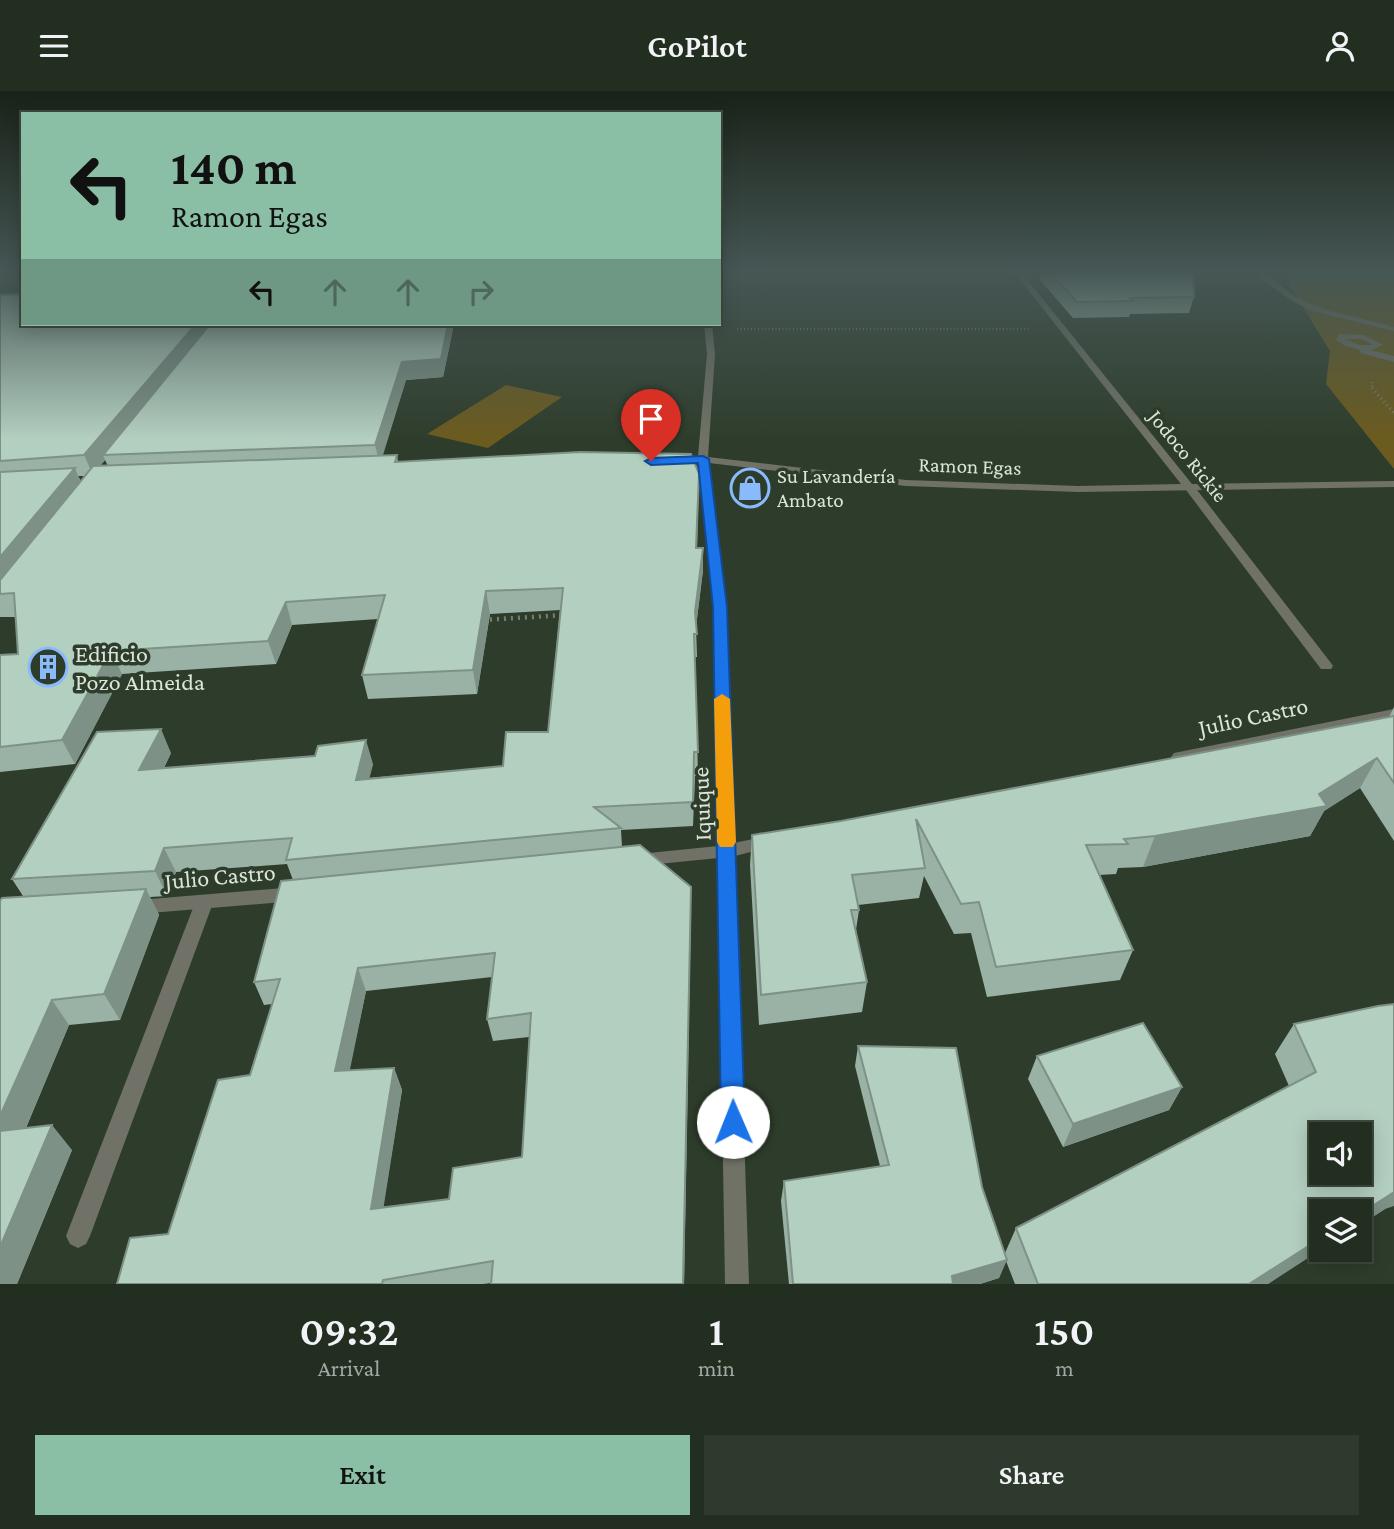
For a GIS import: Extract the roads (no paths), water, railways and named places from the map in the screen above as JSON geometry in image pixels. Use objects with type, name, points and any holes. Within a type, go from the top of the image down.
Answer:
[{"type":"street","name":"Iquique","points":[[708,328],[711,354],[703,459],[720,607],[737,1284]]},
{"type":"street","name":"Jodoco Rickie","points":[[1060,328],[1190,488],[1326,666]]},
{"type":"street","points":[[1343,328],[1351,335]]},
{"type":"street","points":[[1378,346],[1375,341],[1351,335],[1340,340],[1394,359]]},
{"type":"street","points":[[1357,347],[1378,346],[1394,351]]},
{"type":"street","name":"Ramon Egas","points":[[662,461],[703,459],[906,483],[1078,489],[1394,484]]},
{"type":"street","name":"Julio Castro","points":[[1163,760],[1394,714]]},
{"type":"street","points":[[617,862],[727,851],[781,840]]},
{"type":"street","name":"Julio Castro","points":[[123,908],[314,892]]},
{"type":"street","points":[[78,1235],[204,903]]},
{"type":"place","name":"Su Lavandería Ambato","points":[[750,488]]},
{"type":"place","name":"Edificio Pozo Almeida","points":[[48,667]]}]
